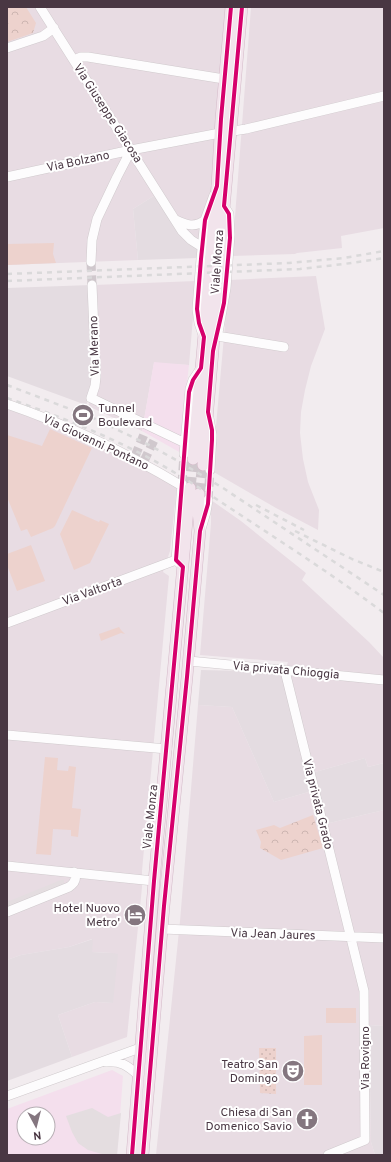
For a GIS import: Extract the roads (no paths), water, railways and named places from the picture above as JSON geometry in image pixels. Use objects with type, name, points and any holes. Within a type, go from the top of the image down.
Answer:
[{"type":"main road","name":"Viale Monza","points":[[206,467],[208,412],[224,206],[226,132],[224,79],[231,7]]},
{"type":"main road","name":"Viale Monza","points":[[188,456],[201,368],[217,186],[226,132],[242,7]]},
{"type":"main road","name":"Viale Monza","points":[[144,1155],[144,1139],[162,929],[189,661],[200,531],[198,511],[192,490]]},
{"type":"main road","name":"Viale Monza","points":[[132,1155],[154,881],[167,750],[180,564],[192,490]]},
{"type":"main road","points":[[174,659],[189,661]]},
{"type":"main road","points":[[167,750],[180,751]]},
{"type":"street","name":"Via Giuseppe Giacosa","points":[[40,7],[187,237],[202,247]]},
{"type":"street","points":[[7,48],[43,36],[54,28]]},
{"type":"street","points":[[74,60],[81,57],[86,57],[224,79]]},
{"type":"street","name":"Via Bolzano","points":[[7,176],[131,150],[246,129],[384,96]]},
{"type":"street","points":[[92,262],[92,240],[97,219],[131,150]]},
{"type":"street","name":"Viale Monza","points":[[204,337],[199,323],[198,309],[202,247],[205,220],[217,186]]},
{"type":"street","name":"Viale Monza","points":[[213,351],[225,292],[230,238],[229,214],[224,206]]},
{"type":"street","points":[[176,220],[191,226],[200,224],[205,220]]},
{"type":"street","name":"Via Merano","points":[[92,285],[96,379],[91,398],[157,434],[185,443]]},
{"type":"street","points":[[217,336],[284,348]]},
{"type":"street","name":"Viale Monza","points":[[188,456],[185,443],[190,389],[193,380],[201,368]]},
{"type":"street","name":"Via Giovanni Pontano","points":[[7,404],[58,423],[134,457],[192,490]]},
{"type":"street","name":"Via Valtorta","points":[[7,623],[180,564]]},
{"type":"street","name":"Via privata Chioggia","points":[[189,661],[384,680]]},
{"type":"street","name":"Via privata Grado","points":[[285,670],[351,937]]},
{"type":"street","points":[[7,735],[167,750]]},
{"type":"street","points":[[7,866],[154,881]]},
{"type":"street","points":[[7,912],[70,887],[75,880],[74,872]]},
{"type":"street","name":"Via Jean Jaures","points":[[162,929],[384,938]]},
{"type":"street","name":"Via Rovigno","points":[[328,1155],[365,1140],[364,991],[351,937]]},
{"type":"street","points":[[7,1096],[140,1048]]},
{"type":"street","points":[[98,1062],[122,1064],[128,1066],[138,1075]]},
{"type":"tunnel","points":[[91,262],[92,285]]},
{"type":"tunnel","points":[[135,456],[145,432]]},
{"type":"tunnel","points":[[144,461],[155,438]]},
{"type":"tunnel","points":[[182,484],[184,454]]},
{"type":"tunnel","points":[[190,488],[193,459]]},
{"type":"tunnel","points":[[199,494],[203,465]]},
{"type":"tunnel","points":[[208,500],[210,470]]},
{"type":"railway","points":[[7,274],[289,263],[344,258],[384,251]]},
{"type":"railway","points":[[7,281],[300,269],[384,258]]},
{"type":"railway","points":[[7,385],[91,417],[178,461],[223,488],[384,595]]},
{"type":"railway","points":[[7,398],[85,428],[142,454],[160,464],[293,549],[384,613]]},
{"type":"railway","points":[[256,505],[304,530]]},
{"type":"railway","points":[[295,531],[352,559],[384,572]]},
{"type":"place","name":"Tunnel Boulevard","points":[[83,415]]},
{"type":"place","name":"Hotel Nuovo Metro'","points":[[135,915]]},
{"type":"place","name":"Teatro San Domingo","points":[[293,1071]]},
{"type":"place","name":"Chiesa di San Domenico Savio","points":[[307,1119]]}]
